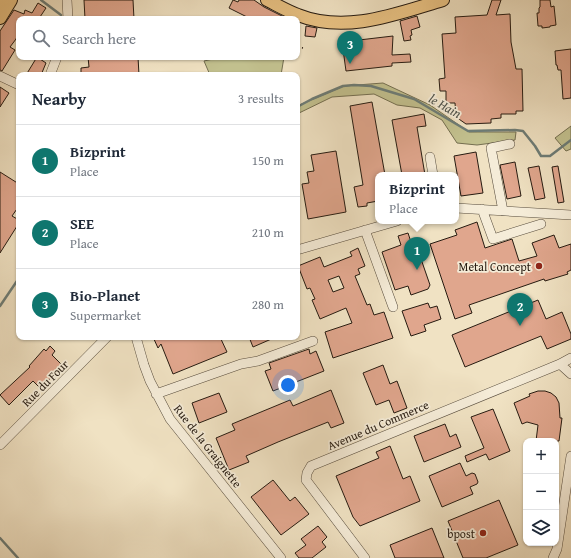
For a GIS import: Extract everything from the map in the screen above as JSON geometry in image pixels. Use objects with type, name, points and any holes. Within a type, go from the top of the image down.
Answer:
[{"type":"main road","points":[[0,18],[11,0]]},
{"type":"main road","points":[[267,0],[298,15],[324,22],[354,22],[378,19],[442,0]]},
{"type":"street","points":[[67,0],[68,16]]},
{"type":"street","points":[[51,72],[57,60]]},
{"type":"street","points":[[0,76],[16,84]]},
{"type":"street","points":[[503,210],[491,148],[510,144]]},
{"type":"street","points":[[430,157],[432,172]]},
{"type":"street","points":[[459,208],[571,215]]},
{"type":"street","points":[[482,209],[493,239],[541,224]]},
{"type":"street","points":[[300,249],[386,224]]},
{"type":"street","points":[[365,230],[393,307]]},
{"type":"street","name":"Rue du Four","points":[[0,445],[104,340]]},
{"type":"street","name":"Rue de la Graignette","points":[[137,340],[144,365],[156,394],[170,419],[281,558]]},
{"type":"street","points":[[156,394],[241,364],[258,361],[314,341]]},
{"type":"street","name":"Avenue du Commerce","points":[[366,558],[306,480],[307,473],[311,466],[560,364],[571,358]]},
{"type":"street","points":[[560,364],[571,374]]},
{"type":"street","points":[[553,558],[557,549],[571,456]]},
{"type":"shaded area","points":[[284,60],[282,72],[209,72],[204,61]]},
{"type":"shaded area","points":[[383,83],[430,105],[469,132],[516,132],[515,140],[477,145],[457,143],[442,120],[420,108],[397,105],[374,94],[332,97],[300,113],[300,105],[344,86]]},
{"type":"shaded area","points":[[571,126],[571,149],[566,151],[555,138]]},
{"type":"building","points":[[84,0],[133,0],[134,16],[85,16]]},
{"type":"building","points":[[233,0],[238,2],[239,0],[254,0],[282,16],[245,16],[229,8]]},
{"type":"building","points":[[492,0],[501,0],[496,15],[510,14],[511,42],[516,69],[522,69],[523,111],[516,111],[516,114],[501,114],[501,118],[491,119],[491,123],[466,124],[456,117],[455,103],[446,103],[446,91],[440,91],[439,79],[445,78],[442,34],[456,33],[455,17],[487,15]]},
{"type":"building","points":[[540,0],[550,0],[551,7],[554,6],[556,25],[542,28],[542,26],[538,26],[537,13],[539,13]]},
{"type":"building","points":[[38,3],[46,8],[41,16],[16,16],[16,39],[10,47],[15,50],[2,71],[0,70],[0,31],[14,10],[24,14],[25,10],[32,13]]},
{"type":"building","points":[[417,16],[420,27],[411,30],[411,40],[404,41],[400,21]]},
{"type":"building","points":[[306,26],[317,28],[315,37],[305,36]]},
{"type":"building","points":[[393,36],[392,55],[410,54],[411,62],[392,63],[392,66],[346,71],[342,42]]},
{"type":"building","points":[[571,49],[571,98],[563,99],[561,70],[558,70],[556,65],[555,51]]},
{"type":"building","points":[[35,60],[42,60],[46,63],[42,72],[28,72]]},
{"type":"building","points":[[88,60],[138,60],[139,72],[81,72],[81,68],[89,67]]},
{"type":"building","points":[[0,87],[9,93],[0,107]]},
{"type":"building","points":[[372,102],[384,172],[375,172],[375,202],[367,203],[367,206],[358,207],[354,187],[363,185],[350,106]]},
{"type":"building","points":[[424,114],[426,126],[417,127],[424,172],[401,172],[392,120]]},
{"type":"building","points":[[336,151],[346,212],[308,219],[302,184],[309,183],[307,172],[314,171],[311,155]]},
{"type":"building","points":[[476,152],[483,193],[461,196],[459,172],[457,172],[454,156]]},
{"type":"building","points":[[515,162],[521,196],[507,199],[500,165]]},
{"type":"building","points":[[539,166],[545,198],[535,200],[528,168]]},
{"type":"building","points":[[558,166],[564,202],[558,203],[552,167]]},
{"type":"building","points":[[0,172],[16,182],[16,210],[12,216],[16,218],[16,228],[0,253]]},
{"type":"building","points":[[477,222],[485,248],[512,239],[519,261],[537,256],[532,243],[554,235],[559,248],[571,244],[571,270],[567,272],[568,274],[545,281],[544,279],[469,305],[472,313],[455,319],[430,244],[457,235],[455,230]]},
{"type":"building","points":[[408,233],[417,260],[421,259],[430,285],[428,289],[411,295],[408,286],[395,290],[382,252],[401,245],[398,236]]},
{"type":"building","points":[[358,248],[365,266],[358,269],[360,274],[355,276],[367,305],[370,304],[374,315],[384,312],[393,338],[333,358],[325,332],[352,323],[346,308],[320,319],[312,300],[315,299],[310,288],[307,289],[300,271],[300,265],[320,257],[324,267],[352,256],[350,252]],"holes":[[[339,276],[344,288],[333,292],[328,280]]]},
{"type":"building","points":[[538,300],[546,319],[562,312],[571,334],[571,339],[547,349],[541,336],[465,367],[452,335]]},
{"type":"building","points":[[428,303],[430,308],[437,306],[441,319],[424,325],[426,331],[411,336],[402,311]]},
{"type":"building","points":[[154,340],[221,340],[227,352],[173,374],[161,344],[158,348]]},
{"type":"building","points":[[250,340],[269,340],[253,347]]},
{"type":"building","points":[[50,346],[55,351],[52,355],[64,369],[57,376],[55,374],[40,388],[33,381],[9,405],[0,395],[30,367],[29,366],[44,349],[46,351]]},
{"type":"building","points":[[309,349],[310,354],[316,351],[324,371],[273,391],[265,371],[271,369],[269,363]]},
{"type":"building","points":[[383,365],[390,384],[397,381],[407,408],[394,413],[389,400],[376,405],[363,373]]},
{"type":"building","points":[[331,390],[344,423],[331,428],[328,422],[278,442],[246,456],[249,462],[229,470],[216,438],[235,430],[232,424],[290,400],[293,406]]},
{"type":"building","points":[[538,391],[545,391],[556,397],[559,403],[560,418],[562,418],[559,441],[559,438],[536,438],[538,425],[527,422],[522,424],[514,403],[530,396],[529,394]]},
{"type":"building","points":[[219,393],[227,412],[199,423],[192,403]]},
{"type":"building","points":[[493,409],[510,451],[489,460],[486,454],[467,462],[465,456],[484,448],[471,417]]},
{"type":"building","points":[[445,424],[450,437],[456,434],[461,447],[424,462],[414,436]]},
{"type":"building","points":[[390,446],[403,479],[410,476],[420,501],[360,526],[353,517],[336,476],[379,458],[376,452]]},
{"type":"building","points":[[460,463],[466,476],[472,473],[475,474],[478,482],[470,487],[473,494],[442,507],[429,476]]},
{"type":"building","points":[[273,480],[290,501],[295,497],[309,514],[281,535],[251,497]]},
{"type":"building","name":"bpost","points":[[499,500],[518,545],[486,558],[463,558],[448,521]]},
{"type":"building","points":[[318,526],[327,537],[322,542],[326,547],[312,558],[299,558],[295,553],[306,545],[301,539]]},
{"type":"building","points":[[432,528],[444,558],[395,558],[390,545]]},
{"type":"waterway","points":[[41,0],[61,15]]},
{"type":"waterway","name":"le Hain","points":[[300,105],[343,86],[371,86],[414,99],[468,131],[523,131],[541,156],[550,156],[571,140]]},
{"type":"waterway","name":"le Hain","points":[[0,306],[16,282]]},
{"type":"waterway","points":[[0,538],[18,558]]},
{"type":"place","name":"Bio-Planet","points":[[350,64]]},
{"type":"place","name":"Metal Concept","points":[[539,266]]},
{"type":"place","name":"Bizprint","points":[[417,270]]},
{"type":"place","name":"SEE","points":[[520,326]]},
{"type":"place","name":"bpost","points":[[483,533]]}]
